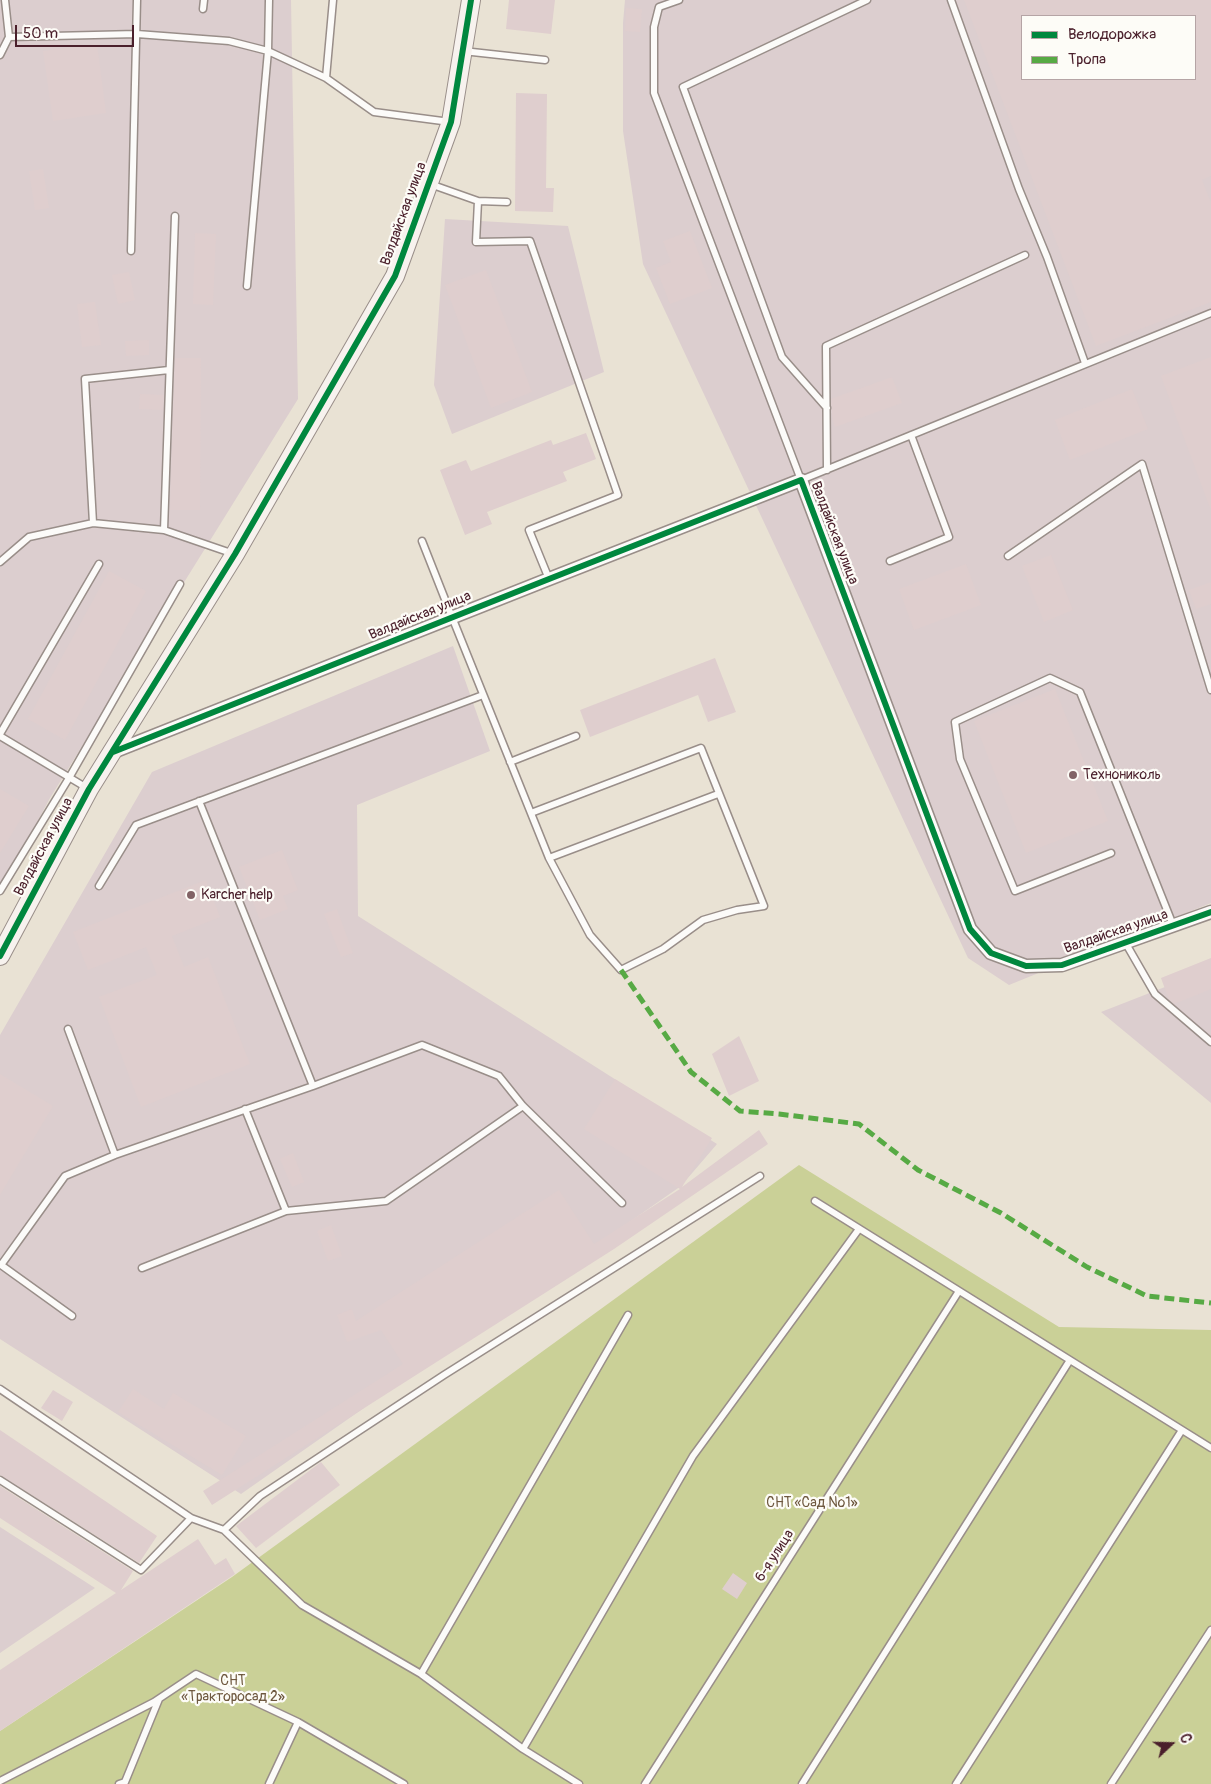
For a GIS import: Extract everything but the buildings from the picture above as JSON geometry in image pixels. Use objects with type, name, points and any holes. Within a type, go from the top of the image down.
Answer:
[{"type":"street","name":"Валдайская улица","points":[[0,956],[89,789],[235,554],[395,276],[451,122],[471,0]]},
{"type":"street","name":"Валдайская улица","points":[[113,752],[801,480],[970,929],[991,953],[1026,966],[1062,965],[1211,912]]},
{"type":"lane","points":[[0,55],[9,36],[5,0]]},
{"type":"lane","points":[[130,250],[137,0]]},
{"type":"lane","points":[[203,9],[204,0]]},
{"type":"lane","points":[[247,286],[268,51],[270,0]]},
{"type":"lane","points":[[326,78],[333,0]]},
{"type":"lane","points":[[679,0],[660,7],[654,27],[654,94],[801,480],[1211,314]]},
{"type":"lane","points":[[826,408],[782,357],[683,87],[867,0]]},
{"type":"lane","points":[[951,0],[1019,189],[1047,257],[1086,363]]},
{"type":"lane","points":[[9,36],[137,34],[229,41],[268,51],[326,78],[374,112],[451,122]]},
{"type":"lane","points":[[462,51],[544,60]]},
{"type":"lane","points":[[429,183],[478,201],[507,202]]},
{"type":"lane","points":[[478,201],[476,242],[530,241],[618,495],[528,530],[549,579]]},
{"type":"lane","points":[[164,530],[175,216]]},
{"type":"lane","points":[[827,470],[826,346],[1025,255]]},
{"type":"lane","points":[[92,523],[86,379],[170,370]]},
{"type":"lane","points":[[890,561],[949,537],[911,435]]},
{"type":"lane","points":[[1008,556],[1142,464],[1211,690]]},
{"type":"lane","points":[[0,562],[29,537],[92,523],[164,530],[235,554]]},
{"type":"lane","points":[[422,541],[549,858],[590,935],[621,970],[663,949],[703,920],[737,910],[764,906],[701,748],[531,813]]},
{"type":"lane","points":[[89,789],[0,735],[99,564]]},
{"type":"lane","points":[[0,891],[69,778],[180,584]]},
{"type":"lane","points":[[1111,853],[1015,891],[960,759],[955,722],[1050,678],[1080,692],[1173,925]]},
{"type":"lane","points":[[99,886],[136,825],[483,695]]},
{"type":"lane","points":[[510,762],[576,736]]},
{"type":"lane","points":[[549,858],[718,794]]},
{"type":"lane","points":[[199,801],[314,1086]]},
{"type":"lane","points":[[1125,942],[1155,994],[1211,1042]]},
{"type":"lane","points":[[68,1029],[115,1155]]},
{"type":"lane","points":[[72,1316],[1,1265],[65,1176],[115,1155],[314,1086],[422,1045],[499,1076],[524,1106],[622,1203]]},
{"type":"lane","points":[[142,1268],[286,1211],[386,1201],[524,1106]]},
{"type":"lane","points":[[245,1109],[286,1211]]},
{"type":"lane","points":[[224,1530],[260,1496],[436,1380],[760,1176]]},
{"type":"lane","points":[[815,1201],[1211,1448]]},
{"type":"lane","points":[[522,1749],[693,1456],[859,1229]]},
{"type":"lane","name":"6-я улица","points":[[645,1784],[959,1291]]},
{"type":"lane","points":[[421,1674],[628,1315]]},
{"type":"lane","points":[[802,1784],[1070,1360]]},
{"type":"lane","points":[[0,1389],[191,1518],[224,1530],[302,1605],[421,1674],[522,1749],[579,1784]]},
{"type":"lane","points":[[956,1784],[1182,1430]]},
{"type":"lane","points":[[0,1480],[141,1570],[191,1518]]},
{"type":"lane","points":[[1111,1784],[1211,1630]]},
{"type":"lane","points":[[0,1781],[159,1698],[196,1674],[298,1722],[404,1784]]},
{"type":"lane","points":[[122,1783],[159,1698]]},
{"type":"lane","points":[[269,1784],[298,1722]]},
{"type":"shaded area","points":[[0,0],[291,0],[298,399],[50,798],[0,892]]},
{"type":"shaded area","points":[[625,0],[1211,0],[1211,903],[1009,985],[968,958],[643,264],[623,131],[623,23]]},
{"type":"shaded area","points":[[445,219],[568,226],[604,372],[452,434],[434,385]]},
{"type":"shaded area","points":[[453,646],[490,751],[357,805],[358,916],[717,1144],[681,1186],[241,1494],[0,1339],[0,1035],[152,772]]},
{"type":"shaded area","points":[[1211,969],[1211,1103],[1101,1012]]},
{"type":"shaded area","points":[[0,1527],[95,1588],[0,1653]]},
{"type":"green space","name":"СНТ «Сад №1»","points":[[799,1165],[1059,1327],[1211,1330],[1211,1784],[0,1784],[0,1731],[232,1577]]},
{"type":"marked path","points":[[621,970],[691,1072],[740,1111],[859,1124],[918,1170],[1001,1213],[1087,1267],[1147,1296],[1211,1303]]},
{"type":"cycle path","points":[[0,956],[89,789],[235,554],[395,276],[451,122],[471,0]]},
{"type":"cycle path","points":[[113,752],[801,480],[970,929],[991,953],[1026,966],[1062,965],[1211,912]]},
{"type":"place","name":"Технониколь","points":[[1073,775]]},
{"type":"place","name":"Karcher help","points":[[191,895]]},
{"type":"park label","name":"СНТ «Тракторосад 2»","points":[[233,1689]]}]
